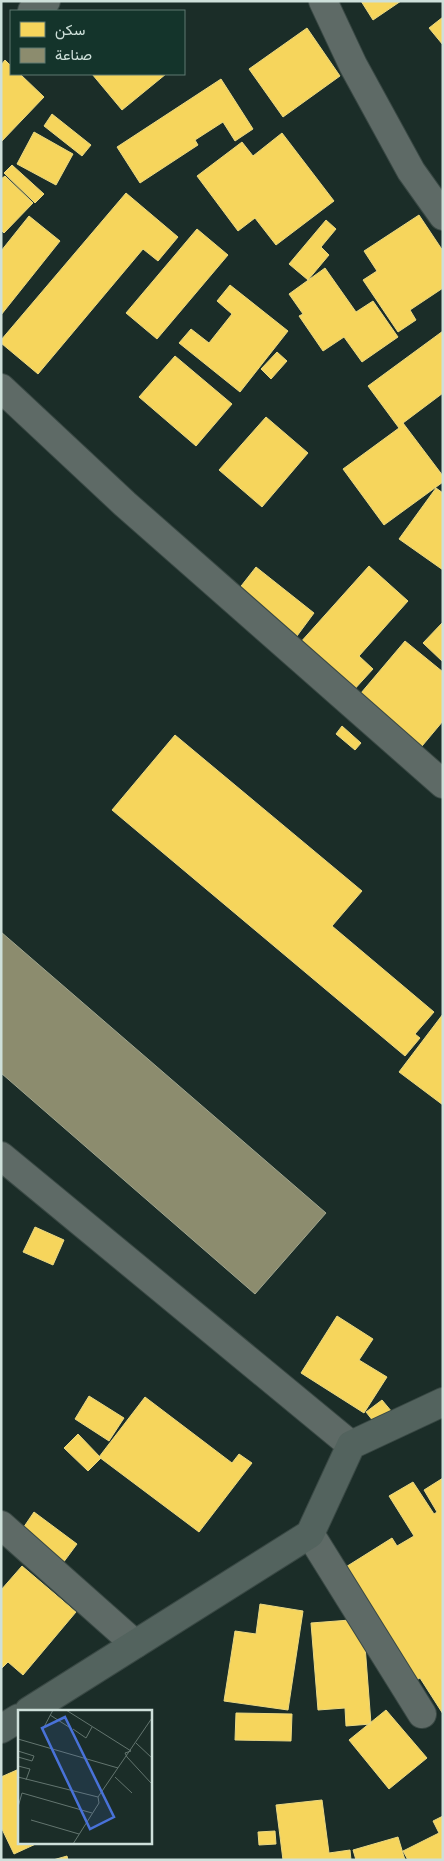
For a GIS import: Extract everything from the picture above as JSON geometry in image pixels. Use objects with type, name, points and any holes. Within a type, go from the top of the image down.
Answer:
[{"type":"main road","points":[[32,1710],[310,1534],[351,1445],[443,1402]]},
{"type":"main road","points":[[1,1729],[18,1719]]},
{"type":"street","points":[[33,10],[46,1]]},
{"type":"street","points":[[323,1],[353,65],[411,171],[443,216]]},
{"type":"street","points":[[1,388],[125,504],[443,784]]},
{"type":"street","points":[[1,1156],[351,1445]]},
{"type":"street","points":[[1,1525],[135,1644]]},
{"type":"street","points":[[310,1534],[422,1714]]},
{"type":"building: سكن","points":[[361,1],[401,1],[373,20]]},
{"type":"building: سكن","points":[[443,17],[443,45],[429,28]]},
{"type":"building: سكن","points":[[307,28],[340,76],[283,117],[249,69]]},
{"type":"building: سكن","points":[[5,60],[10,65],[10,75],[21,75],[44,97],[1,142],[1,65]]},
{"type":"building: سكن","points":[[93,75],[165,75],[122,110]]},
{"type":"building: سكن","points":[[221,79],[253,129],[235,141],[223,122],[195,140],[198,145],[140,183],[117,147]]},
{"type":"building: سكن","points":[[52,114],[91,145],[82,156],[44,126]]},
{"type":"building: سكن","points":[[34,132],[73,154],[56,185],[17,164]]},
{"type":"building: سكن","points":[[282,133],[334,201],[276,245],[255,218],[238,231],[197,176],[242,142],[253,156]]},
{"type":"building: سكن","points":[[12,165],[44,194],[35,203],[4,173]]},
{"type":"building: سكن","points":[[5,176],[33,203],[4,233],[1,230],[1,179]]},
{"type":"building: سكن","points":[[126,193],[178,237],[158,261],[143,249],[38,374],[1,343],[1,340]]},
{"type":"building: سكن","points":[[419,215],[443,251],[443,288],[410,310],[416,320],[398,332],[363,280],[377,271],[364,251]]},
{"type":"building: سكن","points":[[29,216],[60,241],[1,315],[1,251]]},
{"type":"building: سكن","points":[[326,220],[336,229],[321,247],[329,255],[308,280],[289,264]]},
{"type":"building: سكن","points":[[197,229],[228,255],[157,339],[126,313]]},
{"type":"building: سكن","points":[[325,268],[356,312],[373,301],[398,337],[362,362],[344,337],[323,351],[299,316],[303,314],[289,294]]},
{"type":"building: سكن","points":[[230,285],[288,331],[240,392],[179,343],[191,329],[209,343],[232,314],[217,301]]},
{"type":"building: سكن","points":[[443,331],[443,393],[403,423],[443,476],[443,482],[384,525],[343,469],[399,428],[368,386]]},
{"type":"building: سكن","points":[[277,352],[287,361],[271,379],[261,369]]},
{"type":"building: سكن","points":[[175,356],[232,404],[196,446],[139,397]]},
{"type":"building: سكن","points":[[266,417],[308,453],[262,507],[219,470]]},
{"type":"building: سكن","points":[[436,488],[443,493],[443,570],[399,539]]},
{"type":"building: سكن","points":[[369,566],[408,601],[359,656],[373,669],[352,692],[299,644]]},
{"type":"building: سكن","points":[[256,567],[314,613],[297,636],[238,590]]},
{"type":"building: سكن","points":[[443,622],[443,662],[423,643]]},
{"type":"building: سكن","points":[[405,641],[443,672],[443,721],[412,758],[350,706]]},
{"type":"building: سكن","points":[[342,726],[361,743],[355,750],[336,734]]},
{"type":"building: سكن","points":[[175,735],[362,891],[332,926],[434,1012],[415,1034],[420,1038],[405,1056],[112,810]]},
{"type":"building: سكن","points":[[443,1014],[443,1105],[399,1072]]},
{"type":"building: سكن","points":[[35,1227],[64,1240],[53,1265],[23,1252]]},
{"type":"building: سكن","points":[[337,1316],[373,1339],[359,1360],[387,1377],[364,1413],[301,1373]]},
{"type":"building: سكن","points":[[89,1396],[124,1418],[109,1441],[75,1419]]},
{"type":"building: سكن","points":[[145,1397],[232,1463],[239,1454],[252,1463],[199,1532],[99,1457]]},
{"type":"building: سكن","points":[[382,1400],[397,1418],[381,1431],[366,1412]]},
{"type":"building: سكن","points":[[78,1434],[101,1458],[88,1471],[64,1448]]},
{"type":"building: سكن","points":[[443,1478],[443,1714],[420,1678],[411,1683],[341,1570],[392,1538],[397,1546],[414,1536],[389,1496],[413,1482],[434,1514],[437,1512],[424,1490]]},
{"type":"building: سكن","points":[[34,1512],[77,1544],[60,1567],[17,1537]]},
{"type":"building: سكن","points":[[22,1566],[76,1612],[23,1675],[8,1662],[1,1669],[1,1590]]},
{"type":"building: سكن","points":[[260,1604],[303,1611],[288,1710],[224,1701],[235,1631],[256,1634]]},
{"type":"building: سكن","points":[[363,1619],[371,1724],[346,1726],[345,1708],[318,1710],[311,1623]]},
{"type":"building: سكن","points":[[386,1710],[427,1758],[389,1789],[349,1740]]},
{"type":"building: سكن","points":[[236,1713],[292,1714],[291,1741],[235,1740]]},
{"type":"building: سكن","points":[[18,1769],[18,1844],[36,1844],[14,1854],[1,1827],[1,1777]]},
{"type":"building: سكن","points":[[322,1800],[329,1853],[350,1850],[351,1860],[283,1860],[276,1805]]},
{"type":"building: سكن","points":[[443,1816],[443,1860],[408,1860],[403,1851],[439,1833],[433,1821]]},
{"type":"building: سكن","points":[[275,1831],[276,1844],[259,1845],[258,1832]]},
{"type":"building: سكن","points":[[398,1837],[405,1860],[356,1860],[353,1850]]},
{"type":"building: سكن","points":[[67,1856],[68,1860],[53,1860]]},
{"type":"building: صناعة","points":[[1,932],[326,1213],[255,1294],[1,1073]]}]
